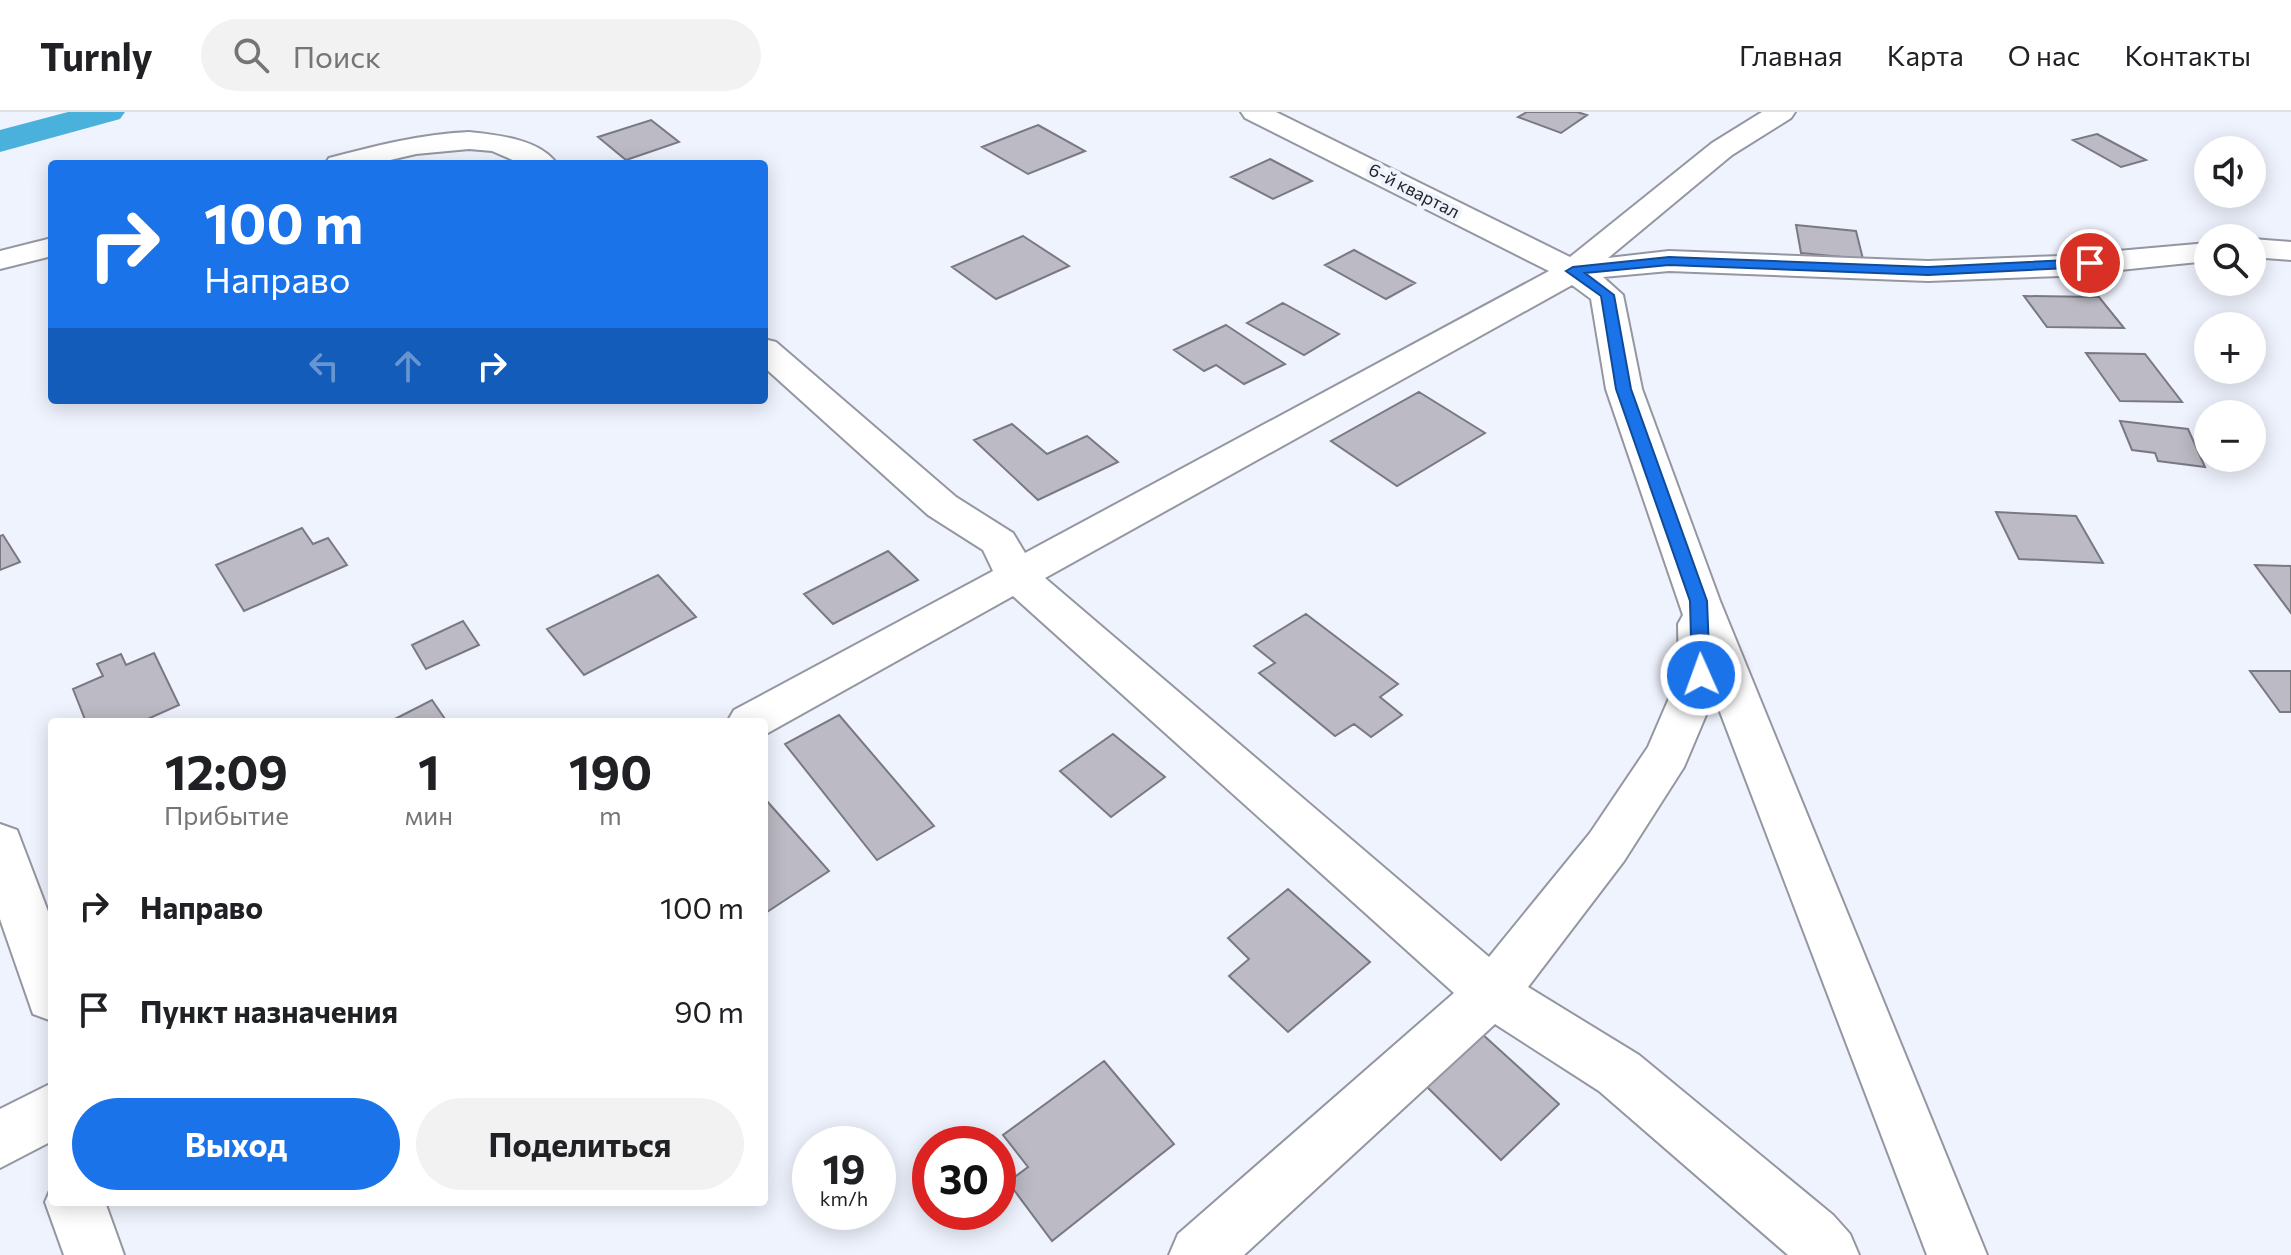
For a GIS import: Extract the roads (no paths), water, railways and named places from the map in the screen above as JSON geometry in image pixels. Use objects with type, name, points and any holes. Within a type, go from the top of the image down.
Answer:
[{"type":"street","name":"6-й квартал","points":[[1255,112],[1573,271],[1607,295],[1624,389],[1699,601],[1957,1255]]},
{"type":"street","points":[[757,718],[1573,271],[1722,149],[1781,112]]},
{"type":"street","points":[[355,160],[431,141],[498,143],[534,160]]},
{"type":"street","points":[[0,260],[48,248]]},
{"type":"street","points":[[2266,249],[2291,251]]},
{"type":"street","points":[[1573,271],[1669,261],[1928,271],[2061,266],[2194,253]]},
{"type":"street","points":[[768,353],[942,506],[999,542],[1015,575],[1492,993],[1619,1073],[1812,1236],[1829,1255]]},
{"type":"street","points":[[1199,1255],[1492,993],[1607,847],[1668,754],[1701,675],[1699,601]]},
{"type":"street","points":[[0,844],[48,985]]},
{"type":"street","points":[[76,1206],[94,1255]]},
{"type":"waterway","points":[[0,141],[108,112]]}]
